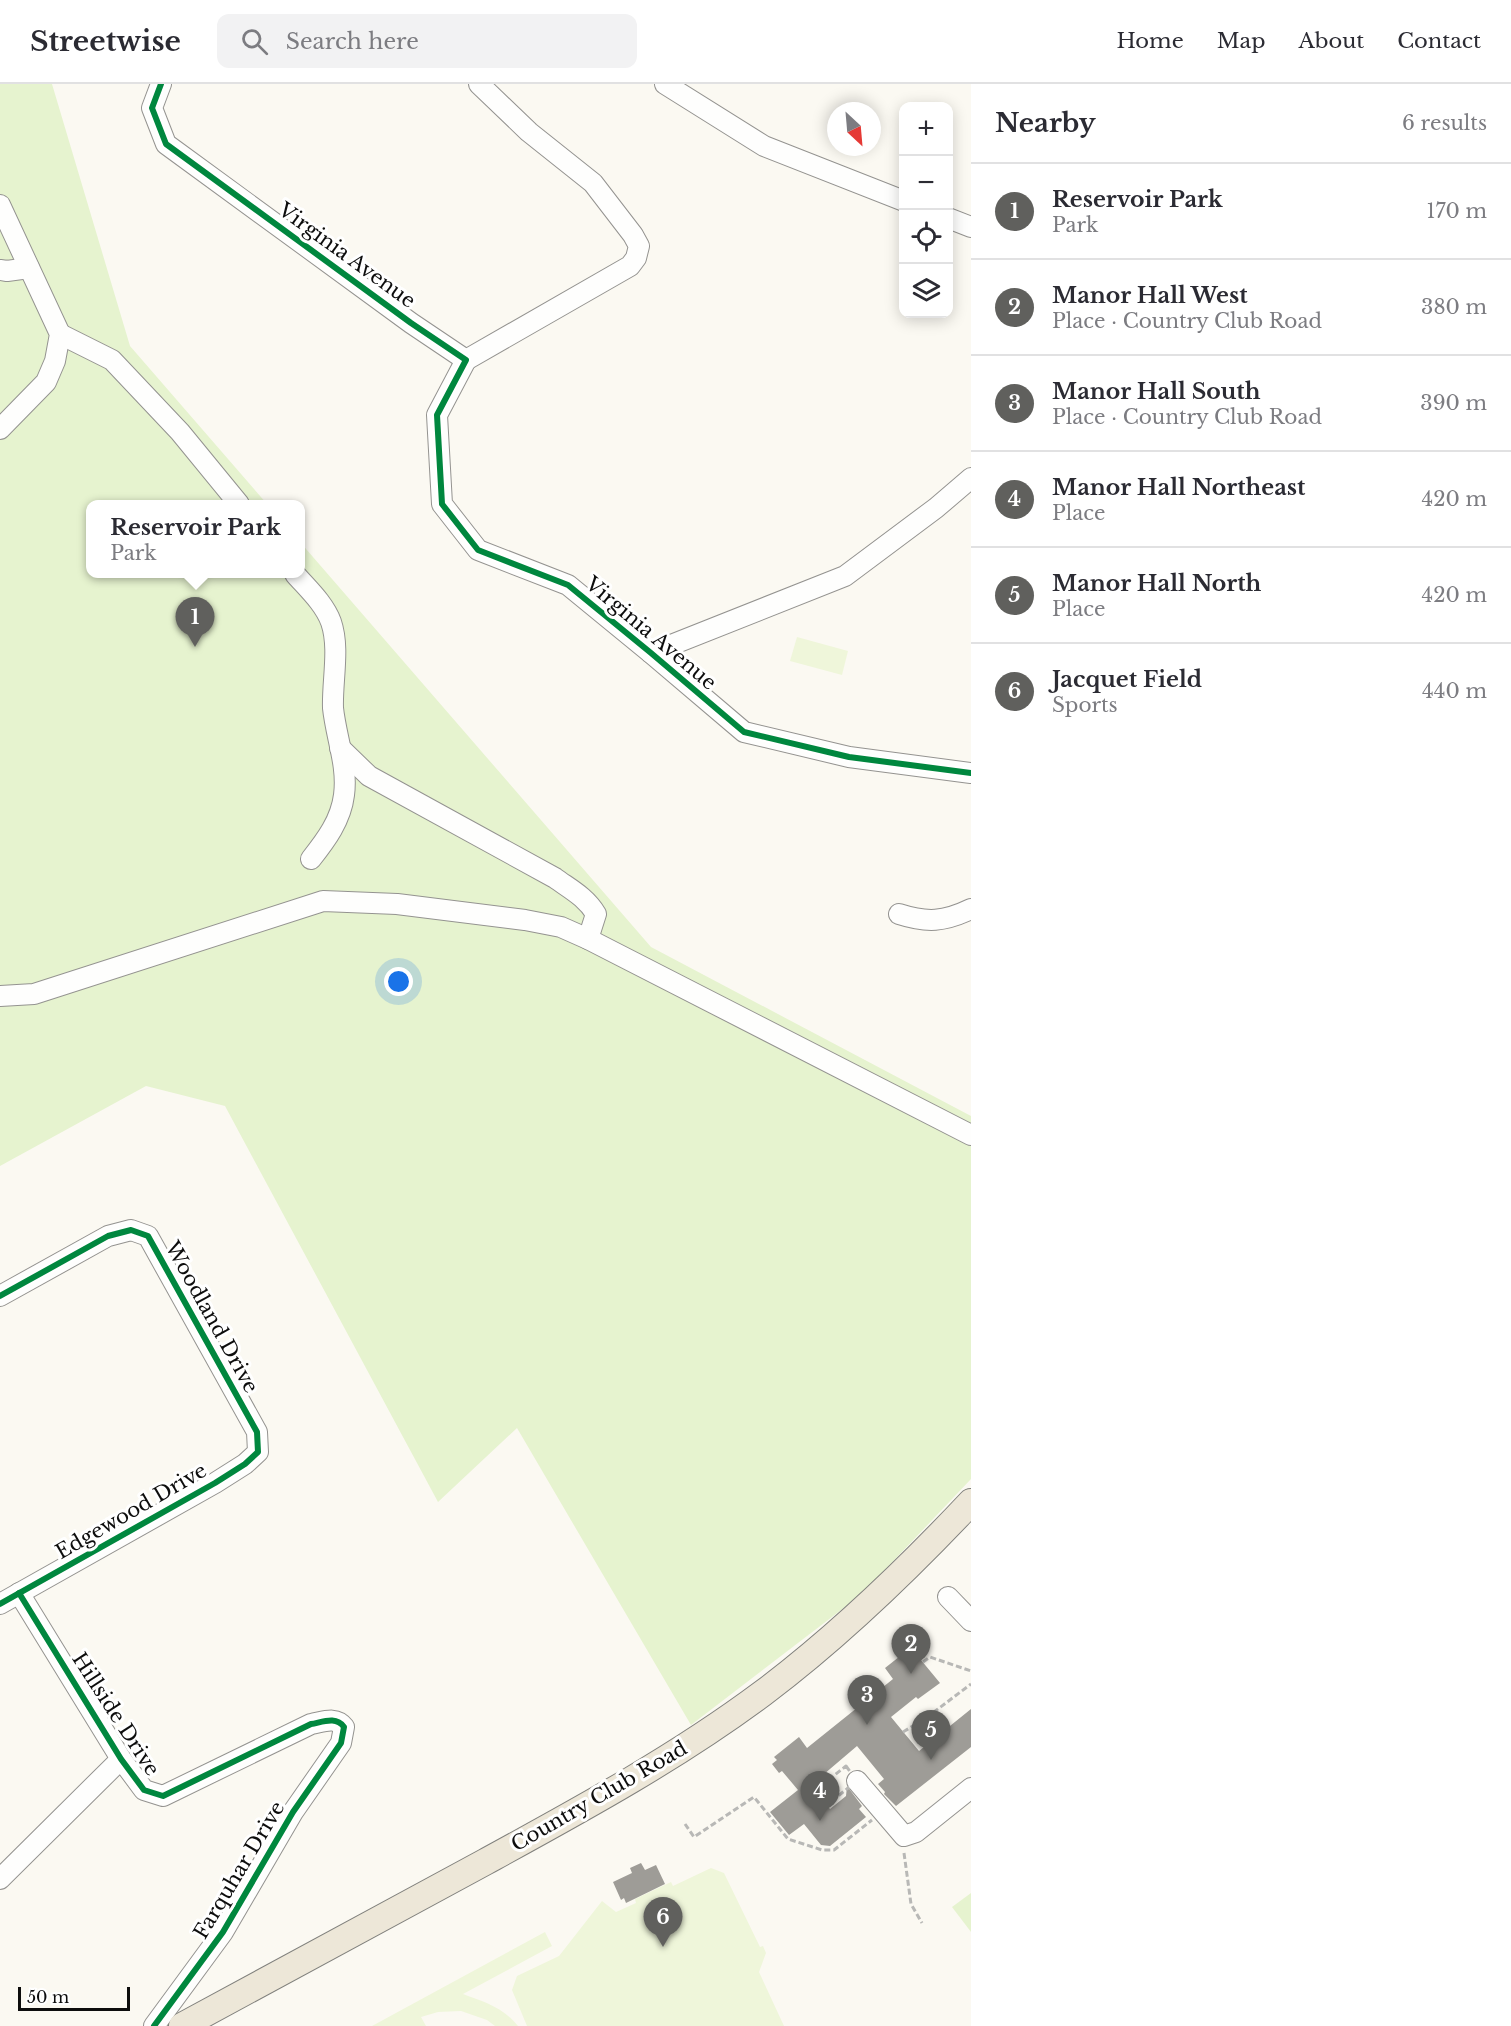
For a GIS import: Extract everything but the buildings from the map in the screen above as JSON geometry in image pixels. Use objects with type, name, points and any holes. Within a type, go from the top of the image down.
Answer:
[{"type":"main road","name":"Country Club Road","points":[[182,2026],[548,1827],[644,1773],[695,1741],[763,1693],[833,1638],[896,1580],[971,1502]]},
{"type":"street","name":"Virginia Avenue","points":[[161,84],[152,108],[166,144],[411,323],[466,360],[437,415],[442,504],[478,550],[568,585],[744,732],[849,757],[971,773]]},
{"type":"street","points":[[466,360],[630,267],[636,258],[639,246],[593,183],[529,132],[478,84]]},
{"type":"street","points":[[665,84],[764,146],[899,199]]},
{"type":"street","points":[[0,205],[60,334],[55,361],[46,382],[0,429]]},
{"type":"street","points":[[953,220],[971,227]]},
{"type":"street","points":[[0,270],[29,268]]},
{"type":"street","points":[[60,334],[112,360],[180,432],[236,500]]},
{"type":"street","points":[[651,653],[845,576],[936,508],[971,478]]},
{"type":"street","points":[[300,578],[331,622],[334,642],[333,708],[344,768],[344,795],[337,819],[327,838],[311,859]]},
{"type":"street","points":[[340,748],[369,776],[555,878],[576,893],[590,904],[596,914],[588,939]]},
{"type":"street","points":[[0,996],[25,995],[44,991],[323,901],[397,904],[525,920],[561,927],[588,939],[971,1135]]},
{"type":"street","points":[[899,914],[916,920],[934,921],[951,919],[971,909]]},
{"type":"street","name":"Woodland Drive","points":[[0,1296],[108,1236],[130,1230],[148,1236],[257,1432]]},
{"type":"street","name":"Edgewood Drive","points":[[0,1605],[245,1464],[258,1452],[257,1432]]},
{"type":"street","name":"Hillside Drive","points":[[19,1593],[121,1759],[144,1790],[163,1796],[311,1724],[333,1720],[340,1721],[344,1727]]},
{"type":"street","points":[[948,1597],[971,1621]]},
{"type":"street","name":"Farquhar Drive","points":[[154,2026],[223,1932],[293,1812],[340,1743],[344,1727]]},
{"type":"street","points":[[0,1879],[121,1759]]},
{"type":"street","points":[[857,1780],[904,1836],[916,1832],[971,1788]]},
{"type":"path","points":[[923,1662],[930,1657],[971,1671]]},
{"type":"path","points":[[903,1732],[926,1718],[971,1684]]},
{"type":"path","points":[[962,1691],[971,1691]]},
{"type":"path","points":[[846,1766],[857,1780],[833,1800],[821,1787],[812,1793],[846,1766]]},
{"type":"path","points":[[685,1824],[693,1837],[754,1797],[788,1839],[822,1850],[834,1850],[876,1817]]},
{"type":"path","points":[[903,1848],[911,1904],[922,1923]]},
{"type":"green space","points":[[0,84],[52,84],[130,346],[264,500],[86,500],[86,578],[305,578],[305,548],[651,947],[971,1116],[971,1479],[862,1594],[691,1725],[517,1428],[438,1502],[225,1106],[146,1086],[0,1166]]},
{"type":"green space","points":[[797,637],[848,651],[842,675],[790,661]]},
{"type":"green space","points":[[711,1868],[724,1873],[760,1947],[763,1946],[766,1953],[759,1972],[784,2026],[527,2026],[512,1990],[517,1976],[559,1956],[602,1901],[616,1912],[636,1903],[635,1899],[671,1882],[673,1886]]},
{"type":"green space","points":[[971,1893],[971,1932],[952,1907]]},
{"type":"green space","points":[[545,1932],[552,1946],[463,1994],[500,2010],[518,2026],[495,2026],[487,2020],[461,2011],[438,2012],[421,2017],[426,2026],[372,2026]]},
{"type":"cycle path","points":[[161,84],[152,108],[166,144],[411,323],[466,360],[437,415],[442,504],[478,550],[568,585],[744,732],[849,757],[971,773]]},
{"type":"cycle path","points":[[0,1296],[108,1236],[131,1230],[148,1236],[257,1432],[258,1452],[245,1464],[215,1483],[0,1604]]},
{"type":"cycle path","points":[[19,1593],[121,1759],[144,1790],[163,1796],[311,1724],[333,1721],[344,1727],[341,1743],[293,1812],[223,1932],[154,2026]]},
{"type":"place","name":"Reservoir Park","points":[[195,647]]},
{"type":"place","name":"Manor Hall West","points":[[911,1674]]},
{"type":"place","name":"Manor Hall South","points":[[867,1725]]},
{"type":"place","name":"Manor Hall North","points":[[931,1760]]},
{"type":"place","name":"Manor Hall Northeast","points":[[820,1821]]},
{"type":"place","name":"Jacquet Field","points":[[663,1947]]}]
